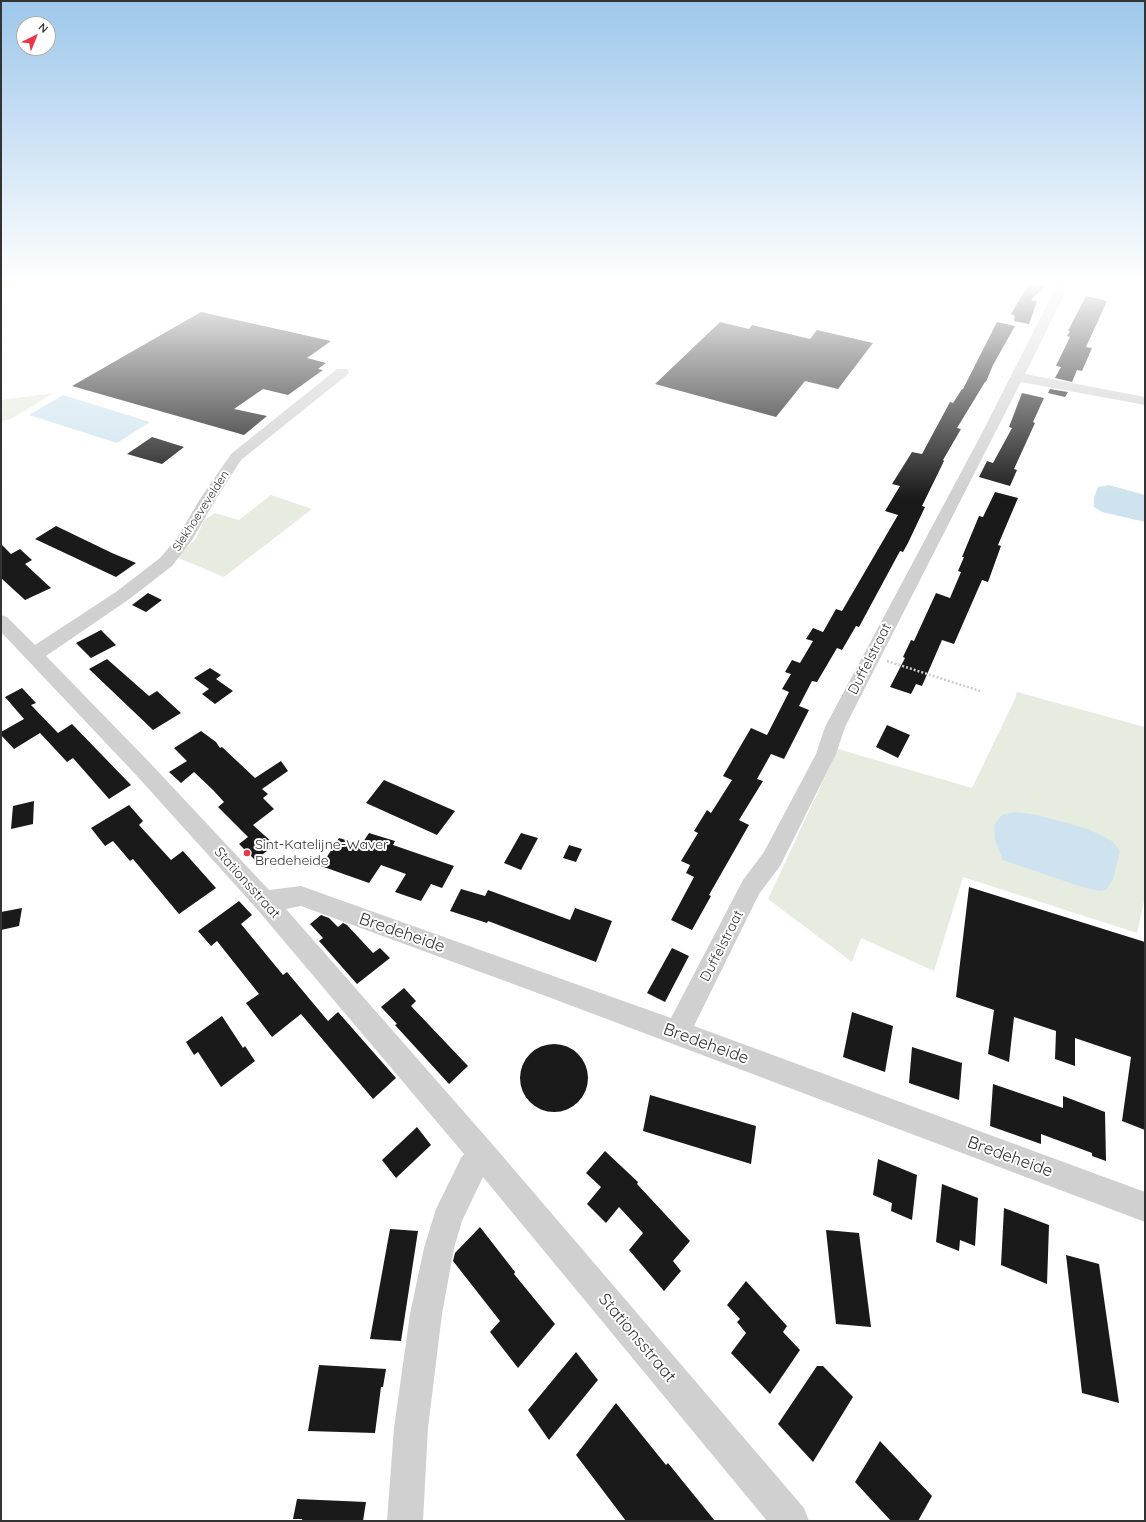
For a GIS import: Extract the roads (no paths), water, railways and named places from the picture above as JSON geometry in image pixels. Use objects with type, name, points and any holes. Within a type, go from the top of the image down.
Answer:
[{"type":"street","name":"Duffelstraat","points":[[677,1033],[752,887],[772,859],[826,754],[835,727],[871,655],[1027,356]]},
{"type":"street","name":"Slekhoevevelden","points":[[33,655],[122,596],[166,562],[184,540],[208,499],[236,457],[342,372]]},
{"type":"street","points":[[1017,377],[1145,402]]},
{"type":"street","name":"Stationsstraat","points":[[1,622],[144,770],[264,901],[483,1155],[791,1521]]},
{"type":"street","name":"Bredeheide","points":[[264,901],[301,896],[543,983],[1145,1208]]},
{"type":"street","points":[[406,1521],[411,1428],[426,1314],[439,1248],[447,1220],[457,1197],[471,1168],[483,1155]]},
{"type":"water","points":[[63,395],[150,422],[117,443],[29,415]]},
{"type":"water","points":[[1109,485],[1145,495],[1145,522],[1102,512],[1094,507],[1094,498],[1098,487]]},
{"type":"water","points":[[1014,812],[1032,814],[1088,829],[1112,841],[1120,851],[1113,879],[1106,890],[1100,891],[1082,887],[1003,860],[995,840],[994,825],[1002,815]]},
{"type":"place","name":"Sint-Katelijne-Waver Bredeheide","points":[[247,853]]}]
